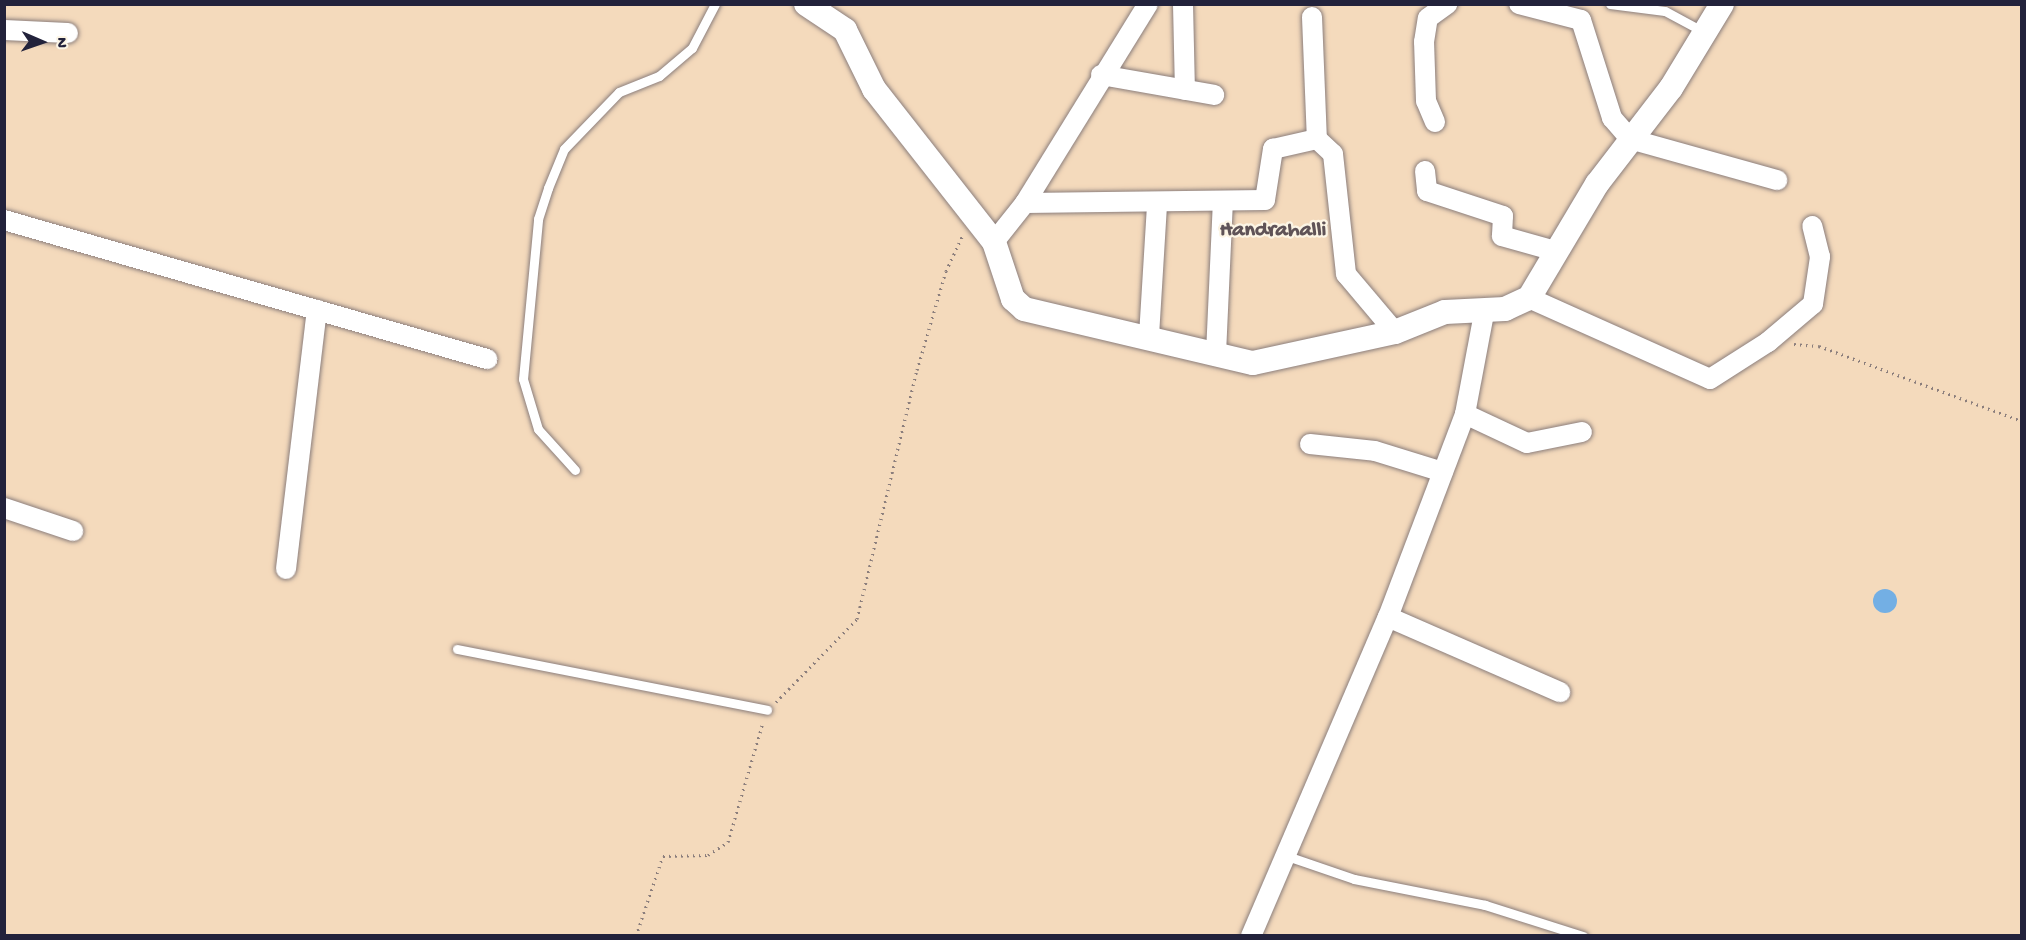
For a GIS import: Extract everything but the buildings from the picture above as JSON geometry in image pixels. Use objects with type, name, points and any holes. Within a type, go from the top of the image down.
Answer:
[{"type":"street","points":[[806,4],[845,30],[874,89],[972,218],[994,242],[1013,299],[1024,309],[1149,336],[1216,354],[1269,362],[1395,332],[1445,312],[1484,313],[1529,298],[1555,251],[1705,33],[1722,4]]},
{"type":"street","points":[[994,242],[1025,203],[1101,75],[1148,4]]},
{"type":"street","points":[[1183,4],[1185,90]]},
{"type":"street","points":[[1519,4],[1581,20],[1612,118],[1630,139],[1777,180]]},
{"type":"street","points":[[1435,122],[1426,100],[1424,42],[1428,18],[1441,6]]},
{"type":"street","points":[[1312,17],[1317,139],[1333,154],[1346,274],[1395,332]]},
{"type":"street","points":[[4,30],[68,33]]},
{"type":"street","points":[[1101,75],[1214,95]]},
{"type":"street","points":[[1025,203],[1157,205],[1268,199],[1273,149],[1317,139]]},
{"type":"street","points":[[1425,171],[1427,191],[1503,216],[1502,236],[1555,251]]},
{"type":"street","points":[[1216,354],[1222,201]]},
{"type":"street","points":[[1149,336],[1157,205]]},
{"type":"street","points":[[4,220],[487,359]]},
{"type":"street","points":[[1529,298],[1699,378],[1721,376],[1768,342],[1816,298],[1820,257],[1812,226]]},
{"type":"street","points":[[286,569],[317,310]]},
{"type":"street","points":[[1251,936],[1388,617],[1465,414],[1484,313]]},
{"type":"street","points":[[1465,414],[1527,443],[1582,432]]},
{"type":"street","points":[[1310,444],[1375,451],[1443,471]]},
{"type":"street","points":[[4,508],[74,531]]},
{"type":"street","points":[[1388,617],[1560,692]]},
{"type":"lane","points":[[575,470],[538,429],[523,379],[538,219],[564,149],[619,92],[659,76],[692,48],[715,4]]},
{"type":"lane","points":[[1610,4],[1665,11],[1705,33]]},
{"type":"lane","points":[[457,649],[767,710]]},
{"type":"lane","points":[[1287,856],[1354,879],[1485,905],[1583,936]]},
{"type":"path","points":[[636,936],[663,856],[708,855],[728,842],[767,710],[857,619],[917,370],[946,271],[972,218]]},
{"type":"path","points":[[1768,342],[1819,346],[2022,421]]},
{"type":"water","points":[[1885,589],[1893,593],[1897,601],[1893,609],[1885,613],[1877,609],[1873,601],[1877,593]]},
{"type":"district","name":"Handrahalli","points":[[1273,232]]}]
